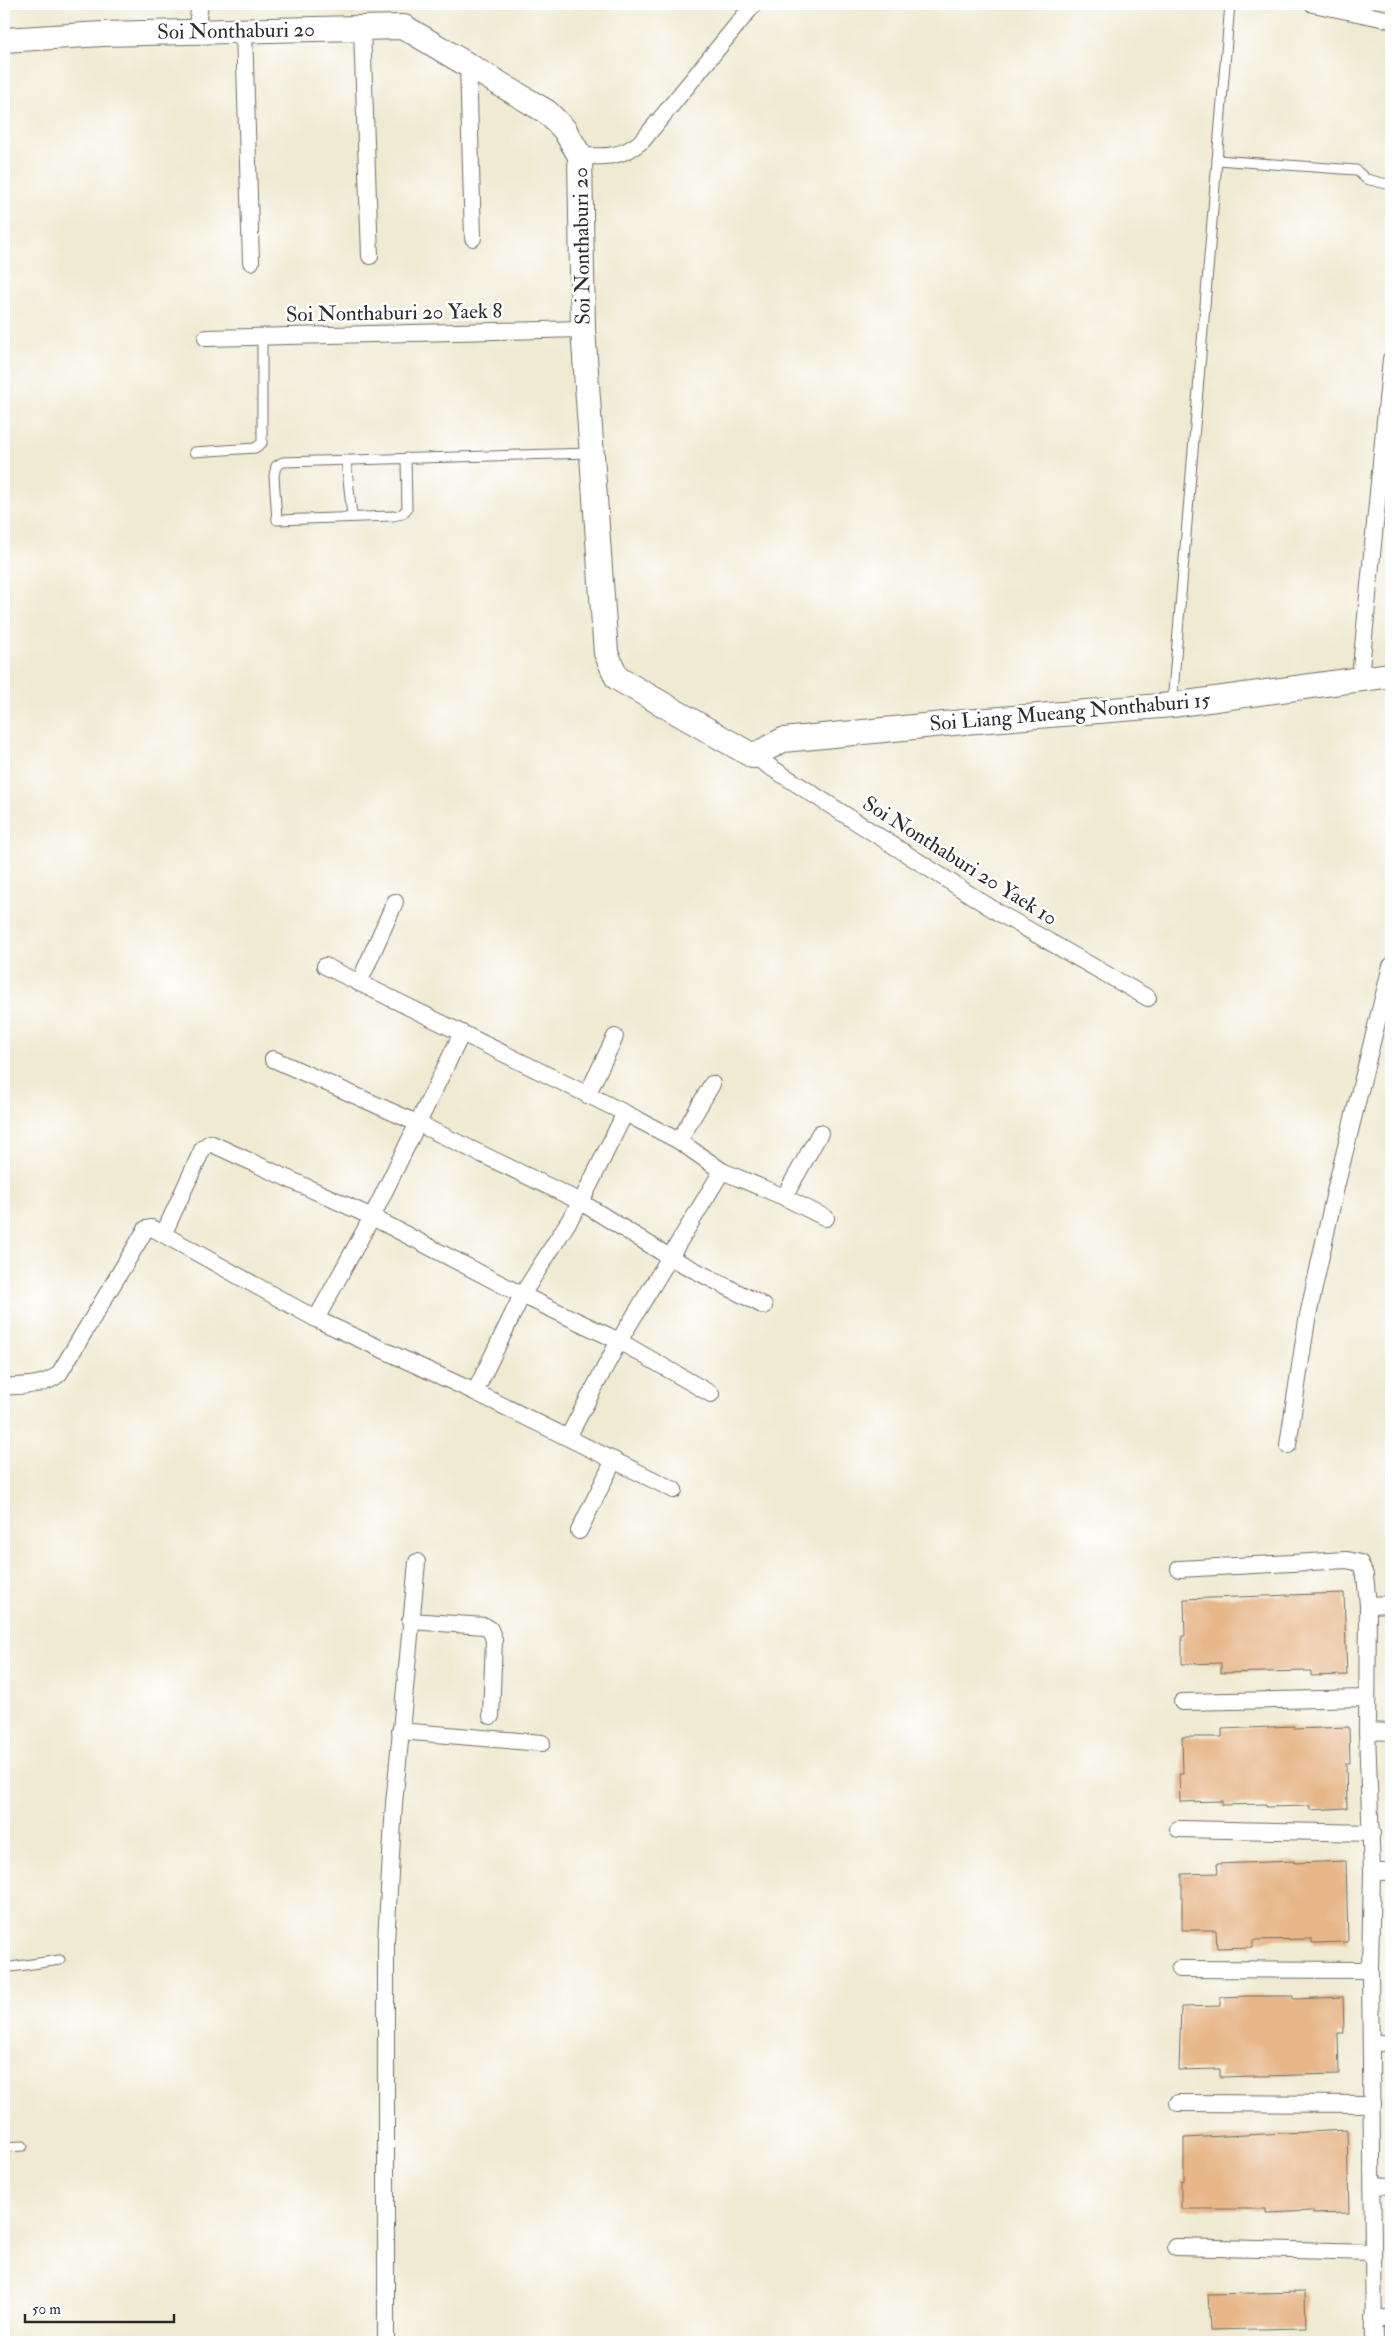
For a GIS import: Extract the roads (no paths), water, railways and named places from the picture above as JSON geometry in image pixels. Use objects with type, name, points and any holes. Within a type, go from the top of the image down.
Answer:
[{"type":"street","points":[[196,32],[200,4]]},
{"type":"street","points":[[580,156],[609,157],[632,150],[643,140],[754,4]]},
{"type":"street","points":[[1313,4],[1391,20]]},
{"type":"street","name":"Soi Nonthaburi 20","points":[[4,40],[102,34],[404,27],[468,63],[547,112],[564,129],[580,156],[583,329],[606,653],[610,666],[617,678],[641,694],[753,756]]},
{"type":"street","points":[[362,29],[370,256]]},
{"type":"street","points":[[244,31],[250,262]]},
{"type":"street","points":[[468,63],[473,238]]},
{"type":"street","name":"Soi Nonthaburi 20 Yaek 8","points":[[206,338],[583,329]]},
{"type":"street","points":[[1360,678],[1391,359]]},
{"type":"street","name":"Soi Liang Mueang Nonthaburi 15","points":[[753,756],[783,740],[964,722],[1172,705],[1391,675]]},
{"type":"street","name":"Soi Nonthaburi 20 Yaek 10","points":[[753,756],[999,913],[1148,998]]},
{"type":"street","points":[[359,984],[395,902]]},
{"type":"street","points":[[325,966],[461,1035],[625,1113],[679,1141],[722,1171],[784,1197],[826,1218]]},
{"type":"street","points":[[1288,1445],[1307,1320],[1338,1178],[1391,966]]},
{"type":"street","points":[[316,1319],[372,1217],[461,1035]]},
{"type":"street","points":[[587,1095],[615,1037]]},
{"type":"street","points":[[273,1058],[417,1123],[581,1202],[671,1258],[764,1306]]},
{"type":"street","points":[[679,1141],[712,1084]]},
{"type":"street","points":[[475,1392],[522,1295],[581,1202],[625,1113]]},
{"type":"street","points":[[784,1197],[820,1133]]},
{"type":"street","points":[[164,1233],[204,1148],[210,1143],[372,1217],[522,1295],[619,1341],[711,1394]]},
{"type":"street","points":[[568,1437],[619,1341],[722,1171]]},
{"type":"street","points":[[4,1386],[40,1384],[50,1381],[59,1374],[146,1229],[152,1228],[316,1319],[475,1392],[674,1490]]},
{"type":"street","points":[[579,1531],[614,1460]]},
{"type":"street","points":[[1179,1569],[1355,1560],[1363,1569],[1368,1605],[1367,1698],[1372,1833],[1370,1970],[1374,2342]]},
{"type":"street","points":[[386,2342],[386,1941],[400,1731],[417,1562]]},
{"type":"street","points":[[1368,1605],[1391,1604]]},
{"type":"street","points":[[410,1621],[485,1626],[490,1629],[494,1640],[491,1716]]},
{"type":"street","points":[[1182,1702],[1367,1698]]},
{"type":"street","points":[[400,1731],[542,1743]]},
{"type":"street","points":[[1368,1731],[1391,1732]]},
{"type":"street","points":[[1178,1829],[1372,1833]]},
{"type":"street","points":[[1372,1872],[1391,1872]]},
{"type":"street","points":[[1179,1969],[1370,1970]]},
{"type":"street","points":[[1372,2043],[1391,2043]]},
{"type":"street","points":[[1178,2103],[1372,2104]]},
{"type":"street","points":[[1373,2185],[1391,2186]]},
{"type":"street","points":[[1176,2247],[1373,2252]]},
{"type":"street","points":[[1373,2318],[1391,2318]]},
{"type":"lane","points":[[1172,705],[1230,4]]},
{"type":"lane","points":[[1217,160],[1356,170],[1366,179],[1391,185]]},
{"type":"lane","points":[[194,452],[255,448],[262,443],[262,337]]},
{"type":"lane","points":[[406,458],[407,509],[402,514],[393,516],[277,520],[274,476],[276,466],[283,462],[406,458],[592,453]]},
{"type":"lane","points":[[346,460],[352,516]]},
{"type":"lane","points":[[4,1968],[60,1960]]},
{"type":"lane","points":[[4,2147],[23,2146]]}]
